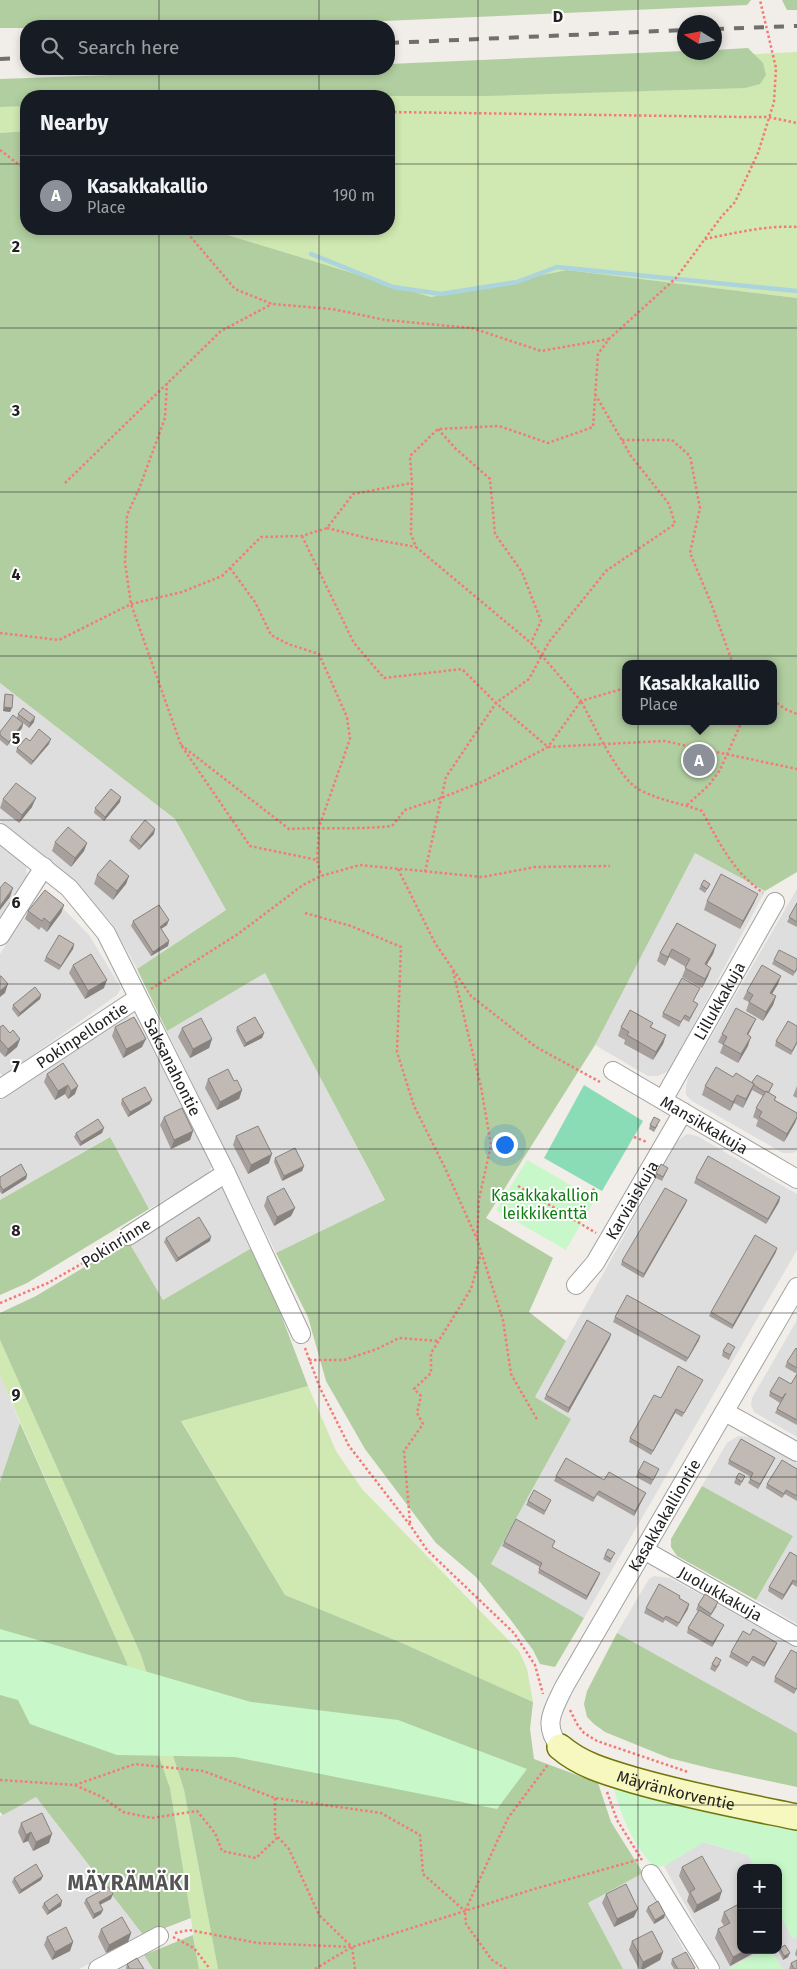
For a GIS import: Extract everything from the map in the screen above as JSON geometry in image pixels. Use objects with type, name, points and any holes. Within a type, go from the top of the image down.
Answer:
[{"type":"street","name":"Saksanahontie","points":[[0,833],[68,888],[106,933],[226,1173],[301,1334]]},
{"type":"street","points":[[0,936],[44,867]]},
{"type":"street","name":"Lillukkakuja","points":[[663,1100],[774,902]]},
{"type":"street","name":"Pokinpellontie","points":[[1,1088],[138,998]]},
{"type":"street","name":"Mansikkakuja","points":[[608,1077],[663,1100],[797,1179]]},
{"type":"street","name":"Karviaiskuja","points":[[576,1285],[595,1263],[683,1112]]},
{"type":"street","name":"Pokinrinne","points":[[128,1236],[226,1173]]},
{"type":"street","name":"Kasakkakalliontie","points":[[560,1748],[550,1728],[556,1702],[797,1287]]},
{"type":"street","points":[[725,1412],[797,1452]]},
{"type":"street","name":"Juolukkakuja","points":[[644,1550],[797,1637]]},
{"type":"street","name":"Mäyränkorventie","points":[[560,1748],[582,1762],[609,1773],[690,1795],[797,1817]]},
{"type":"street","points":[[651,1874],[710,1969]]},
{"type":"street","points":[[98,1969],[159,1936]]},
{"type":"path","points":[[416,547],[411,534],[412,483],[410,456],[438,429],[499,426],[548,443],[593,427],[598,354],[608,339],[676,278],[722,216],[735,202],[758,153],[774,102],[776,68],[760,0]]},
{"type":"path","points":[[395,112],[768,117],[797,123]]},
{"type":"path","points":[[0,150],[20,165]]},
{"type":"path","points":[[704,240],[741,232],[797,227]]},
{"type":"path","points":[[189,235],[236,289],[272,304],[332,309],[385,320],[472,328],[541,351],[608,339]]},
{"type":"path","points":[[66,483],[221,331],[272,304]]},
{"type":"path","points":[[168,383],[164,418],[139,489],[127,515],[125,564],[131,604],[181,745],[250,846],[317,860]]},
{"type":"path","points":[[425,872],[446,777],[496,703],[529,679],[549,642],[606,571],[675,524],[669,504],[631,456],[594,392]]},
{"type":"path","points":[[438,429],[455,448],[490,479],[495,534],[522,572],[541,621],[531,642]]},
{"type":"path","points":[[622,440],[672,440],[690,456],[700,508],[690,553],[732,660]]},
{"type":"path","points":[[327,528],[353,494],[412,483]]},
{"type":"path","points":[[0,632],[59,640],[131,604],[182,592],[222,576],[261,537],[302,536],[327,528],[416,547],[531,642],[581,701],[620,770],[638,789],[666,802],[687,805],[702,811],[727,856],[746,880],[774,902]]},
{"type":"path","points":[[302,536],[354,643],[384,678],[462,669],[496,703],[548,747]]},
{"type":"path","points":[[230,568],[255,602],[271,635],[288,644],[319,654],[347,717],[350,739],[319,827],[317,860],[321,876]]},
{"type":"path","points":[[548,747],[581,701],[622,689]]},
{"type":"path","points":[[777,703],[797,714]]},
{"type":"path","points":[[687,805],[709,785],[720,770],[740,725]]},
{"type":"path","points":[[181,745],[289,829],[319,827],[362,829],[392,826],[405,810],[484,781],[548,747],[664,740],[797,768]]},
{"type":"path","points":[[138,998],[238,934],[303,885],[321,876],[360,865],[483,877],[535,867],[610,866]]},
{"type":"path","points":[[398,869],[435,943],[471,996],[536,1047],[608,1077]]},
{"type":"path","points":[[306,913],[351,926],[401,947],[397,1052],[414,1106],[477,1239],[503,1320],[511,1374],[538,1421]]},
{"type":"path","points":[[452,968],[476,1067],[490,1145],[479,1199],[477,1239]]},
{"type":"path","points":[[518,1186],[608,1239]]},
{"type":"path","points":[[574,1220],[588,1195],[596,1188]]},
{"type":"path","name":"Pokinrinne","points":[[0,1304],[48,1283],[128,1236]]},
{"type":"path","points":[[410,1525],[404,1451],[423,1424],[417,1413],[421,1396],[414,1389],[431,1373],[431,1353],[471,1289],[481,1252]]},
{"type":"path","points":[[301,1334],[320,1388],[349,1446],[428,1550],[514,1633],[535,1665],[542,1693],[549,1698]]},
{"type":"path","points":[[309,1360],[344,1360],[377,1349],[399,1338],[439,1340]]},
{"type":"path","points":[[571,1710],[577,1724],[584,1733],[597,1741],[692,1773]]},
{"type":"path","points":[[506,1969],[492,1960],[466,1924],[465,1911],[508,1818],[560,1748]]},
{"type":"path","points":[[75,1785],[135,1764],[203,1771],[275,1798],[381,1814],[420,1835],[424,1874],[465,1911]]},
{"type":"path","points":[[0,1780],[75,1785],[102,1797],[123,1812],[152,1818],[197,1811],[215,1833],[222,1851],[256,1858],[278,1838]]},
{"type":"path","points":[[606,1788],[617,1820],[651,1874]]},
{"type":"path","points":[[275,1798],[275,1834],[289,1849],[319,1915],[352,1947],[355,1969]]},
{"type":"path","points":[[315,1969],[352,1947],[534,1889],[641,1859]]},
{"type":"path","points":[[159,1936],[189,1930],[258,1943],[352,1947]]},
{"type":"path","points":[[159,1936],[175,1937],[194,1948],[210,1969]]},
{"type":"shaded area","points":[[0,683],[175,819],[226,910],[137,969],[111,922],[57,866],[0,821]]},
{"type":"shaded area","points":[[0,844],[26,865],[27,881],[0,922]]},
{"type":"shaded area","points":[[695,853],[765,891],[669,1071],[658,1076],[648,1076],[595,1045]]},
{"type":"shaded area","points":[[797,889],[797,1151],[783,1153],[692,1101],[686,1095],[686,1086],[689,1075]]},
{"type":"shaded area","points":[[42,892],[49,894],[89,935],[121,988],[117,995],[3,1076],[0,1073],[0,954]]},
{"type":"shaded area","points":[[265,972],[385,1201],[276,1253],[167,1031]]},
{"type":"shaded area","points":[[127,1016],[137,1019],[212,1166],[207,1175],[149,1209],[109,1137],[0,1200],[0,1100]]},
{"type":"shaded area","points":[[687,1134],[697,1136],[797,1194],[797,1250],[584,1618],[491,1564],[571,1419],[535,1397],[676,1142]]},
{"type":"shaded area","points":[[223,1184],[255,1246],[163,1300],[128,1241]]},
{"type":"shaded area","points":[[797,1320],[797,1437],[754,1412],[751,1405],[752,1398]]},
{"type":"shaded area","points":[[0,1376],[20,1423],[1,1482],[0,1482]]},
{"type":"shaded area","points":[[738,1436],[750,1437],[797,1463],[797,1624],[756,1600],[793,1536],[702,1486],[727,1443]]},
{"type":"shaded area","points":[[654,1576],[670,1578],[797,1648],[797,1733],[617,1633],[649,1579]]},
{"type":"shaded area","points":[[36,1797],[144,1936],[79,1969],[0,1969],[0,1816]]},
{"type":"shaded area","points":[[703,1842],[748,1855],[753,1864],[737,1864],[737,1954],[756,1954],[728,1969],[720,1969],[664,1866]]},
{"type":"shaded area","points":[[643,1873],[694,1969],[623,1969],[588,1903]]},
{"type":"shaded area","points":[[782,1918],[793,1938],[797,1936],[797,1969],[782,1969],[773,1954],[782,1954]]},
{"type":"shaded area","points":[[144,1955],[153,1969],[117,1969]]},
{"type":"green space","points":[[0,0],[751,0],[747,5],[395,20],[20,20],[20,28],[0,28]]},
{"type":"green space","points":[[782,0],[797,0],[797,10],[787,10]]},
{"type":"green space","points":[[748,48],[763,63],[766,75],[760,84],[745,88],[487,96],[395,96],[395,90],[20,90],[20,106],[0,107],[0,79],[110,75],[395,75],[395,64],[677,51],[677,60],[722,60],[722,50]]},
{"type":"green space","points":[[797,52],[797,298],[567,270],[431,297],[228,235],[395,235],[395,90],[20,90],[20,131],[0,133],[0,83],[268,75],[395,75],[395,71],[677,58],[677,60],[722,60],[722,56]]},
{"type":"green space","points":[[20,131],[20,235],[228,235],[431,297],[567,270],[797,298],[797,872],[765,891],[695,853],[595,1045],[486,1218],[553,1258],[529,1312],[566,1341],[535,1397],[571,1419],[491,1564],[584,1618],[555,1667],[540,1664],[533,1650],[476,1577],[436,1543],[365,1449],[326,1381],[308,1317],[276,1253],[385,1200],[265,973],[167,1031],[137,969],[226,910],[175,819],[0,683],[0,133]]},
{"type":"green space","points":[[584,1085],[643,1121],[602,1191],[544,1158]]},
{"type":"green space","points":[[110,1137],[149,1209],[27,1283],[0,1295],[0,1200]]},
{"type":"green space","name":"Kasakkakallion leikkikenttä","points":[[527,1160],[595,1199],[566,1250],[496,1210]]},
{"type":"green space","points":[[128,1241],[163,1300],[255,1246],[308,1386],[181,1421],[285,1595],[402,1643],[533,1702],[530,1729],[534,1759],[598,1783],[611,1822],[643,1873],[588,1903],[623,1969],[218,1969],[184,1790],[141,1655],[0,1340],[0,1313],[36,1296]]},
{"type":"green space","points":[[0,1340],[141,1655],[184,1790],[218,1969],[199,1969],[170,1788],[126,1661],[0,1376]]},
{"type":"green space","points":[[308,1386],[336,1451],[362,1489],[519,1651],[527,1669],[533,1702],[402,1643],[285,1595],[181,1420]]},
{"type":"green space","points":[[20,1423],[126,1661],[170,1788],[191,1918],[144,1936],[36,1797],[3,1815],[0,1812],[0,1482]]},
{"type":"green space","points":[[702,1486],[793,1536],[756,1600],[677,1556],[671,1547],[671,1539]]},
{"type":"green space","points":[[0,1629],[251,1702],[398,1720],[527,1769],[497,1809],[235,1757],[117,1755],[30,1724],[18,1700],[0,1695]]},
{"type":"green space","points":[[617,1633],[797,1733],[797,1787],[669,1758],[605,1732],[594,1724],[587,1717],[584,1704],[587,1691]]},
{"type":"green space","points":[[616,1786],[797,1829],[797,1936],[793,1939],[782,1918],[782,1864],[753,1864],[748,1855],[704,1842],[664,1866],[654,1867],[640,1850],[629,1831],[614,1789]]},
{"type":"green space","points":[[193,1935],[199,1969],[153,1969],[144,1955]]},
{"type":"green space","points":[[756,1954],[773,1954],[782,1969],[728,1969]]},
{"type":"building","points":[[5,694],[13,695],[12,708],[4,707]]},
{"type":"building","points":[[23,708],[35,717],[30,723],[18,714]]},
{"type":"building","points":[[13,715],[23,723],[9,742],[0,735],[0,732]]},
{"type":"building","points":[[39,729],[51,739],[33,761],[17,748],[26,738],[30,741]]},
{"type":"building","points":[[16,783],[36,798],[22,815],[3,799]]},
{"type":"building","points":[[111,789],[121,797],[105,817],[95,808]]},
{"type":"building","points":[[145,820],[155,829],[141,846],[131,837]]},
{"type":"building","points":[[68,827],[87,843],[75,858],[55,842]]},
{"type":"building","points":[[110,860],[129,876],[117,891],[97,875]]},
{"type":"building","points":[[721,874],[758,894],[743,921],[707,901]]},
{"type":"building","points":[[704,880],[710,884],[707,889],[701,885]]},
{"type":"building","points":[[5,882],[13,888],[0,906],[0,888]]},
{"type":"building","points":[[45,890],[64,905],[50,923],[44,918],[42,921],[28,911]]},
{"type":"building","points":[[797,903],[797,922],[789,917]]},
{"type":"building","points":[[159,905],[169,920],[160,927],[169,941],[153,952],[133,921]]},
{"type":"building","points":[[677,923],[716,945],[705,964],[711,968],[705,979],[685,968],[690,959],[672,949],[668,957],[660,953]]},
{"type":"building","points":[[59,935],[74,944],[61,966],[46,957]]},
{"type":"building","points":[[779,950],[797,959],[795,972],[774,960]]},
{"type":"building","points":[[91,954],[107,980],[88,991],[73,965]]},
{"type":"building","points":[[762,965],[781,976],[770,993],[776,996],[766,1012],[749,1002],[753,995],[747,991]]},
{"type":"building","points":[[0,976],[8,984],[0,991]]},
{"type":"building","points":[[682,978],[700,988],[693,1001],[698,1004],[690,1018],[685,1015],[681,1022],[663,1013]]},
{"type":"building","points":[[35,987],[41,995],[20,1013],[13,1005]]},
{"type":"building","points":[[736,1008],[756,1019],[747,1034],[751,1037],[741,1054],[723,1044],[727,1037],[722,1034]]},
{"type":"building","points":[[630,1010],[653,1023],[650,1027],[666,1035],[656,1052],[627,1035],[629,1032],[621,1027]]},
{"type":"building","points":[[134,1017],[146,1039],[126,1049],[115,1027]]},
{"type":"building","points":[[255,1017],[264,1033],[246,1043],[237,1027]]},
{"type":"building","points":[[201,1018],[212,1039],[193,1049],[182,1028]]},
{"type":"building","points":[[788,1021],[797,1026],[797,1042],[792,1051],[776,1041]]},
{"type":"building","points":[[3,1025],[10,1033],[13,1030],[20,1039],[8,1049],[0,1040],[0,1027]]},
{"type":"building","points":[[63,1063],[78,1086],[71,1091],[68,1085],[58,1091],[47,1074]]},
{"type":"building","points":[[716,1067],[733,1077],[736,1073],[754,1084],[746,1099],[737,1095],[733,1102],[705,1086]]},
{"type":"building","points":[[228,1069],[234,1081],[237,1080],[242,1090],[220,1102],[208,1079]]},
{"type":"building","points":[[757,1075],[773,1084],[768,1093],[752,1082]]},
{"type":"building","points":[[145,1087],[152,1100],[130,1112],[122,1099]]},
{"type":"building","points":[[766,1091],[776,1097],[774,1100],[797,1113],[797,1117],[787,1134],[759,1117],[762,1112],[756,1108]]},
{"type":"building","points":[[182,1108],[193,1131],[174,1140],[164,1117]]},
{"type":"building","points":[[654,1117],[660,1120],[655,1128],[650,1125]]},
{"type":"building","points":[[98,1119],[104,1128],[81,1142],[76,1133]]},
{"type":"building","points":[[258,1126],[272,1154],[251,1165],[236,1136]]},
{"type":"building","points":[[295,1148],[304,1166],[284,1176],[275,1158]]},
{"type":"building","points":[[708,1156],[780,1197],[768,1219],[696,1178]]},
{"type":"building","points":[[21,1164],[27,1175],[3,1190],[0,1185],[0,1177]]},
{"type":"building","points":[[661,1164],[668,1168],[663,1177],[656,1173]]},
{"type":"building","points":[[284,1188],[295,1208],[277,1217],[267,1197]]},
{"type":"building","points":[[665,1188],[687,1200],[644,1274],[622,1261]]},
{"type":"building","points":[[199,1217],[211,1237],[178,1258],[166,1238]]},
{"type":"building","points":[[755,1235],[777,1248],[733,1325],[711,1312]]},
{"type":"building","points":[[627,1295],[700,1336],[688,1358],[615,1317]]},
{"type":"building","points":[[587,1320],[611,1334],[569,1408],[546,1395]]},
{"type":"building","points":[[728,1343],[735,1347],[730,1355],[723,1351]]},
{"type":"building","points":[[797,1349],[797,1368],[787,1362]]},
{"type":"building","points":[[678,1366],[703,1380],[684,1413],[676,1409],[653,1451],[630,1438],[654,1395],[661,1398]]},
{"type":"building","points":[[797,1374],[797,1420],[777,1409],[786,1393],[782,1398],[770,1392],[779,1377],[791,1384]]},
{"type":"building","points":[[741,1439],[775,1458],[760,1484],[750,1479],[753,1473],[729,1460]]},
{"type":"building","points":[[566,1458],[604,1480],[609,1472],[646,1493],[635,1511],[599,1491],[594,1498],[556,1476]]},
{"type":"building","points":[[782,1460],[797,1469],[797,1496],[786,1490],[784,1494],[767,1484]]},
{"type":"building","points":[[644,1461],[659,1469],[653,1480],[638,1472]]},
{"type":"building","points":[[739,1473],[745,1476],[742,1482],[736,1478]]},
{"type":"building","points":[[534,1490],[551,1500],[545,1511],[528,1501]]},
{"type":"building","points":[[516,1519],[555,1541],[552,1547],[600,1573],[587,1596],[539,1569],[542,1563],[504,1542]]},
{"type":"building","points":[[608,1549],[615,1553],[611,1559],[605,1555]]},
{"type":"building","points":[[790,1552],[797,1556],[797,1582],[793,1580],[784,1595],[769,1587]]},
{"type":"building","points":[[659,1584],[680,1596],[679,1598],[689,1604],[679,1623],[666,1616],[664,1619],[646,1608]]},
{"type":"building","points":[[705,1594],[718,1602],[711,1614],[698,1605]]},
{"type":"building","points":[[699,1610],[724,1625],[713,1643],[688,1628]]},
{"type":"building","points":[[753,1629],[777,1643],[765,1663],[753,1656],[749,1663],[731,1652],[743,1631],[750,1635]]},
{"type":"building","points":[[791,1650],[797,1653],[796,1689],[775,1677]]},
{"type":"building","points":[[716,1657],[721,1660],[717,1667],[712,1664]]},
{"type":"building","points":[[42,1813],[52,1834],[36,1842],[31,1832],[26,1835],[21,1823]]},
{"type":"building","points":[[702,1856],[722,1891],[697,1905],[690,1892],[695,1889],[682,1867]]},
{"type":"building","points":[[36,1864],[43,1876],[21,1890],[14,1878]]},
{"type":"building","points":[[626,1884],[638,1909],[617,1919],[606,1894]]},
{"type":"building","points":[[108,1887],[113,1894],[99,1902],[103,1910],[94,1914],[86,1899]]},
{"type":"building","points":[[57,1894],[62,1901],[49,1911],[44,1903]]},
{"type":"building","points":[[658,1901],[665,1914],[655,1920],[648,1907]]},
{"type":"building","points":[[737,1905],[737,1954],[739,1954],[733,1957],[718,1929],[730,1923],[724,1912]]},
{"type":"building","points":[[122,1917],[131,1933],[109,1945],[101,1929]]},
{"type":"building","points":[[66,1927],[73,1942],[55,1952],[47,1937]]},
{"type":"building","points":[[652,1931],[663,1952],[643,1962],[632,1941]]},
{"type":"building","points":[[785,1945],[790,1953],[784,1956],[782,1947]]},
{"type":"building","points":[[686,1952],[695,1968],[678,1969],[672,1959]]},
{"type":"building","points":[[137,1958],[144,1969],[130,1969],[127,1964]]},
{"type":"building","points":[[797,1960],[797,1969],[794,1969],[791,1963]]},
{"type":"waterway","points":[[311,254],[393,287],[441,294],[517,282],[557,267],[797,291]]},
{"type":"railway","points":[[722,29],[797,26]]},
{"type":"railway","points":[[395,43],[677,30]]},
{"type":"railway","points":[[0,59],[20,58]]},
{"type":"place","name":"Kasakkakallio","points":[[699,760]]},
{"type":"district","name":"MÄYRÄMÄKI","points":[[129,1883]]}]
